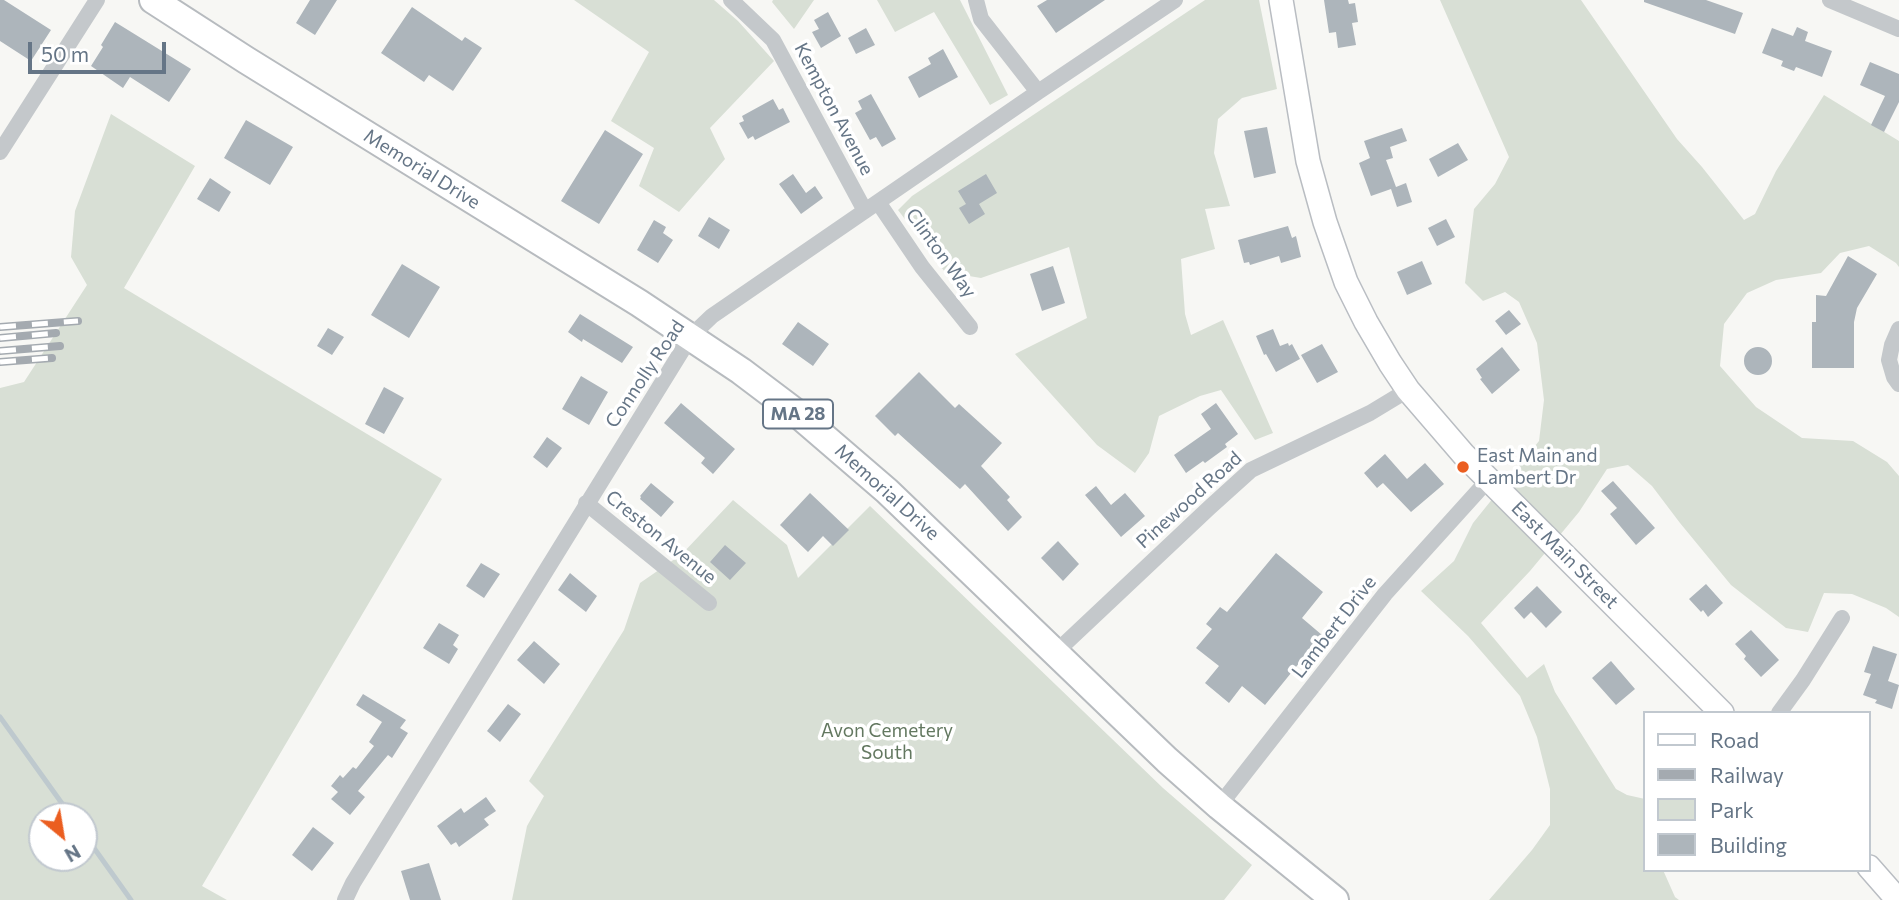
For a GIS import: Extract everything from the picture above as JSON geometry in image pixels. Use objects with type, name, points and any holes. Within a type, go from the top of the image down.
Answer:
[{"type":"main road","name":"Memorial Drive","points":[[153,0],[691,336],[794,411],[844,452],[930,531],[1120,716],[1219,806],[1335,900]]},
{"type":"main road","name":"East Main Street","points":[[1281,0],[1308,161],[1346,282],[1366,322],[1408,390],[1456,446],[1720,711]]},
{"type":"main road","points":[[1871,869],[1898,900]]},
{"type":"street","points":[[0,152],[97,0]]},
{"type":"street","name":"Kempton Avenue","points":[[731,0],[773,40],[872,206]]},
{"type":"street","points":[[976,0],[981,19],[1038,92]]},
{"type":"street","name":"Connolly Road","points":[[345,900],[586,503],[691,336],[712,316],[1175,0]]},
{"type":"street","points":[[1830,0],[1899,29]]},
{"type":"street","name":"Clinton Way","points":[[872,206],[970,327]]},
{"type":"street","points":[[1899,328],[1889,360],[1899,384]]},
{"type":"street","name":"Pinewood Road","points":[[1055,653],[1251,470],[1370,413],[1408,390]]},
{"type":"street","name":"Lambert Drive","points":[[1219,806],[1385,594],[1488,480]]},
{"type":"street","name":"Creston Avenue","points":[[586,503],[709,603]]},
{"type":"street","points":[[1780,711],[1842,618]]},
{"type":"green space","points":[[574,0],[714,0],[738,21],[774,61],[710,128],[725,159],[679,212],[639,186],[654,148],[611,121],[649,52]]},
{"type":"green space","points":[[773,0],[814,0],[794,29]]},
{"type":"green space","points":[[877,0],[960,0],[1008,95],[990,105],[934,12],[895,32]]},
{"type":"green space","points":[[1205,0],[1259,0],[1277,89],[1242,98],[1218,119],[1214,153],[1230,206],[1205,209],[1215,249],[1181,259],[1185,314],[1191,335],[1223,320],[1273,433],[1255,440],[1221,390],[1200,396],[1159,416],[1149,453],[1135,473],[1097,445],[1015,354],[1087,318],[1069,247],[981,278],[945,272],[898,210],[912,196]]},
{"type":"green space","points":[[1440,0],[1581,0],[1677,139],[1744,220],[1755,214],[1776,171],[1824,95],[1899,141],[1899,267],[1869,246],[1840,253],[1821,273],[1776,280],[1747,293],[1724,324],[1720,366],[1756,407],[1802,438],[1853,441],[1887,462],[1899,476],[1899,617],[1886,608],[1852,594],[1824,593],[1808,632],[1786,628],[1731,585],[1652,486],[1628,465],[1607,469],[1579,512],[1530,571],[1481,623],[1527,678],[1544,664],[1555,692],[1616,789],[1644,799],[1644,872],[1664,872],[1679,900],[1489,900],[1550,825],[1550,789],[1537,737],[1520,696],[1468,636],[1421,591],[1454,561],[1473,523],[1539,441],[1544,400],[1537,343],[1519,302],[1505,292],[1483,301],[1465,283],[1474,209],[1495,184],[1509,157]]},
{"type":"green space","points":[[111,114],[195,166],[124,288],[442,479],[202,886],[227,900],[0,900],[0,388],[24,382],[87,285],[71,257],[75,211]]},
{"type":"green space","name":"Avon Cemetery South","points":[[733,500],[787,545],[798,578],[870,506],[1163,788],[1252,865],[1224,900],[512,900],[527,826],[544,796],[529,781],[624,630],[640,583],[682,554]]},
{"type":"building","points":[[0,0],[51,30],[31,61],[0,41]]},
{"type":"building","points":[[310,0],[337,0],[315,35],[296,23]]},
{"type":"building","points":[[1047,0],[1105,0],[1056,33],[1037,6]]},
{"type":"building","points":[[1324,0],[1348,0],[1349,4],[1355,3],[1358,22],[1352,23],[1356,45],[1338,48],[1336,32],[1329,33]]},
{"type":"building","points":[[1644,0],[1706,0],[1743,13],[1735,34]]},
{"type":"building","points":[[412,7],[462,41],[465,37],[482,48],[453,91],[429,75],[424,82],[381,53]]},
{"type":"building","points":[[828,12],[841,36],[821,48],[812,32],[819,29],[814,20]]},
{"type":"building","points":[[115,22],[191,69],[169,102],[130,77],[123,88],[91,66]]},
{"type":"building","points":[[1797,27],[1808,32],[1805,41],[1832,51],[1822,77],[1796,67],[1794,71],[1781,66],[1783,61],[1762,53],[1772,28],[1793,36]]},
{"type":"building","points":[[866,28],[875,45],[856,54],[848,38]]},
{"type":"building","points":[[943,49],[958,77],[919,98],[908,77],[931,64],[928,58]]},
{"type":"building","points":[[1870,62],[1899,74],[1899,102],[1884,132],[1871,125],[1885,96],[1860,85]]},
{"type":"building","points":[[871,94],[896,139],[882,147],[876,137],[870,140],[855,113],[862,109],[858,101]]},
{"type":"building","points":[[773,99],[779,110],[783,108],[790,122],[755,140],[753,136],[748,139],[739,123],[744,121],[742,116]]},
{"type":"building","points":[[246,120],[293,147],[270,185],[224,158]]},
{"type":"building","points":[[1267,127],[1276,173],[1254,178],[1244,131]]},
{"type":"building","points":[[1402,128],[1407,141],[1390,147],[1393,158],[1386,160],[1396,187],[1406,183],[1412,202],[1397,207],[1391,189],[1371,196],[1359,163],[1370,158],[1364,141]]},
{"type":"building","points":[[605,130],[643,154],[599,224],[561,201]]},
{"type":"building","points":[[1458,143],[1468,160],[1438,177],[1429,159]]},
{"type":"building","points":[[793,174],[806,193],[815,186],[823,198],[801,214],[779,184]]},
{"type":"building","points":[[986,174],[997,193],[979,204],[985,214],[969,224],[959,208],[966,204],[958,191]]},
{"type":"building","points":[[210,178],[231,192],[219,212],[197,199]]},
{"type":"building","points":[[709,217],[730,230],[719,249],[698,236]]},
{"type":"building","points":[[1446,219],[1455,237],[1437,246],[1428,228]]},
{"type":"building","points":[[654,220],[666,227],[663,233],[673,240],[658,263],[637,250]]},
{"type":"building","points":[[1288,226],[1292,238],[1296,236],[1301,257],[1281,263],[1279,256],[1250,265],[1249,262],[1244,263],[1238,240]]},
{"type":"building","points":[[1848,256],[1877,274],[1857,308],[1854,322],[1854,368],[1812,368],[1812,322],[1816,322],[1816,295],[1826,296]]},
{"type":"building","points":[[1422,261],[1432,284],[1407,295],[1397,272]]},
{"type":"building","points":[[402,264],[440,287],[409,338],[371,315]]},
{"type":"building","points":[[1053,266],[1065,303],[1042,311],[1030,274]]},
{"type":"building","points":[[1509,310],[1521,324],[1506,335],[1495,321]]},
{"type":"building","points":[[580,314],[633,347],[622,363],[568,332]]},
{"type":"building","points":[[798,322],[829,344],[813,366],[782,344]]},
{"type":"building","points":[[328,328],[344,337],[332,355],[317,346]]},
{"type":"building","points":[[1273,329],[1280,346],[1292,344],[1300,359],[1276,372],[1266,354],[1264,355],[1256,336]]},
{"type":"building","points":[[1322,344],[1338,372],[1317,383],[1301,355]]},
{"type":"building","points":[[1502,347],[1520,370],[1492,394],[1476,369]]},
{"type":"building","points":[[1758,347],[1768,351],[1772,361],[1768,371],[1758,375],[1748,371],[1744,361],[1748,351]]},
{"type":"building","points":[[919,372],[955,408],[959,404],[1002,443],[981,466],[1010,497],[1007,500],[1022,517],[1008,531],[965,484],[960,489],[898,433],[895,436],[875,416]]},
{"type":"building","points":[[581,376],[608,392],[589,425],[562,409]]},
{"type":"building","points":[[384,387],[404,398],[384,434],[365,424]]},
{"type":"building","points":[[681,403],[735,449],[713,474],[701,463],[705,458],[664,423]]},
{"type":"building","points":[[1216,403],[1238,434],[1225,444],[1227,447],[1186,473],[1174,455],[1211,429],[1201,414]]},
{"type":"building","points":[[547,437],[562,448],[547,468],[533,457]]},
{"type":"building","points":[[1385,454],[1407,479],[1425,463],[1444,484],[1411,512],[1383,483],[1377,488],[1364,473]]},
{"type":"building","points":[[1613,481],[1655,528],[1636,545],[1610,514],[1617,508],[1601,491]]},
{"type":"building","points":[[651,483],[674,502],[661,517],[640,499]]},
{"type":"building","points":[[1096,486],[1111,505],[1125,493],[1145,516],[1121,537],[1085,495]]},
{"type":"building","points":[[810,493],[849,530],[833,546],[823,536],[808,552],[780,525]]},
{"type":"building","points":[[1058,541],[1079,564],[1063,581],[1041,558]]},
{"type":"building","points":[[725,545],[746,563],[730,580],[710,562]]},
{"type":"building","points":[[1276,553],[1323,592],[1302,618],[1322,635],[1265,705],[1242,686],[1229,703],[1205,683],[1219,666],[1196,648],[1212,629],[1206,624],[1220,607],[1227,612]]},
{"type":"building","points":[[481,563],[500,574],[484,598],[466,586]]},
{"type":"building","points":[[570,573],[597,596],[586,612],[558,590]]},
{"type":"building","points":[[1706,584],[1723,603],[1708,617],[1689,599]]},
{"type":"building","points":[[1537,586],[1562,612],[1546,628],[1531,612],[1524,619],[1514,608]]},
{"type":"building","points":[[439,623],[459,635],[453,645],[458,649],[449,664],[423,648]]},
{"type":"building","points":[[1751,630],[1779,660],[1761,677],[1744,659],[1746,656],[1735,644]]},
{"type":"building","points":[[534,641],[560,664],[544,684],[517,660]]},
{"type":"building","points":[[1873,646],[1897,654],[1888,681],[1899,685],[1892,709],[1863,695],[1871,674],[1864,672]]},
{"type":"building","points":[[1611,661],[1635,689],[1616,705],[1592,678]]},
{"type":"building","points":[[363,694],[406,720],[400,728],[408,733],[392,758],[388,755],[358,791],[365,797],[350,815],[331,799],[338,792],[331,786],[340,775],[343,778],[353,767],[356,769],[374,746],[369,742],[382,722],[356,705]]},
{"type":"building","points":[[508,704],[521,714],[500,742],[487,731]]},
{"type":"building","points":[[486,797],[496,811],[484,819],[489,825],[459,847],[456,842],[451,845],[437,826],[461,808],[464,813]]},
{"type":"building","points":[[313,827],[334,843],[312,871],[292,855]]},
{"type":"building","points":[[429,863],[441,900],[410,900],[401,871]]},
{"type":"waterway","points":[[0,717],[61,802]]},
{"type":"waterway","points":[[98,854],[131,900]]},
{"type":"railway","points":[[0,327],[78,321]]},
{"type":"railway","points":[[0,338],[56,333]]},
{"type":"railway","points":[[0,351],[60,346]]},
{"type":"railway","points":[[0,362],[52,358]]},
{"type":"place","name":"East Main and Lambert Dr","points":[[1463,467]]}]
